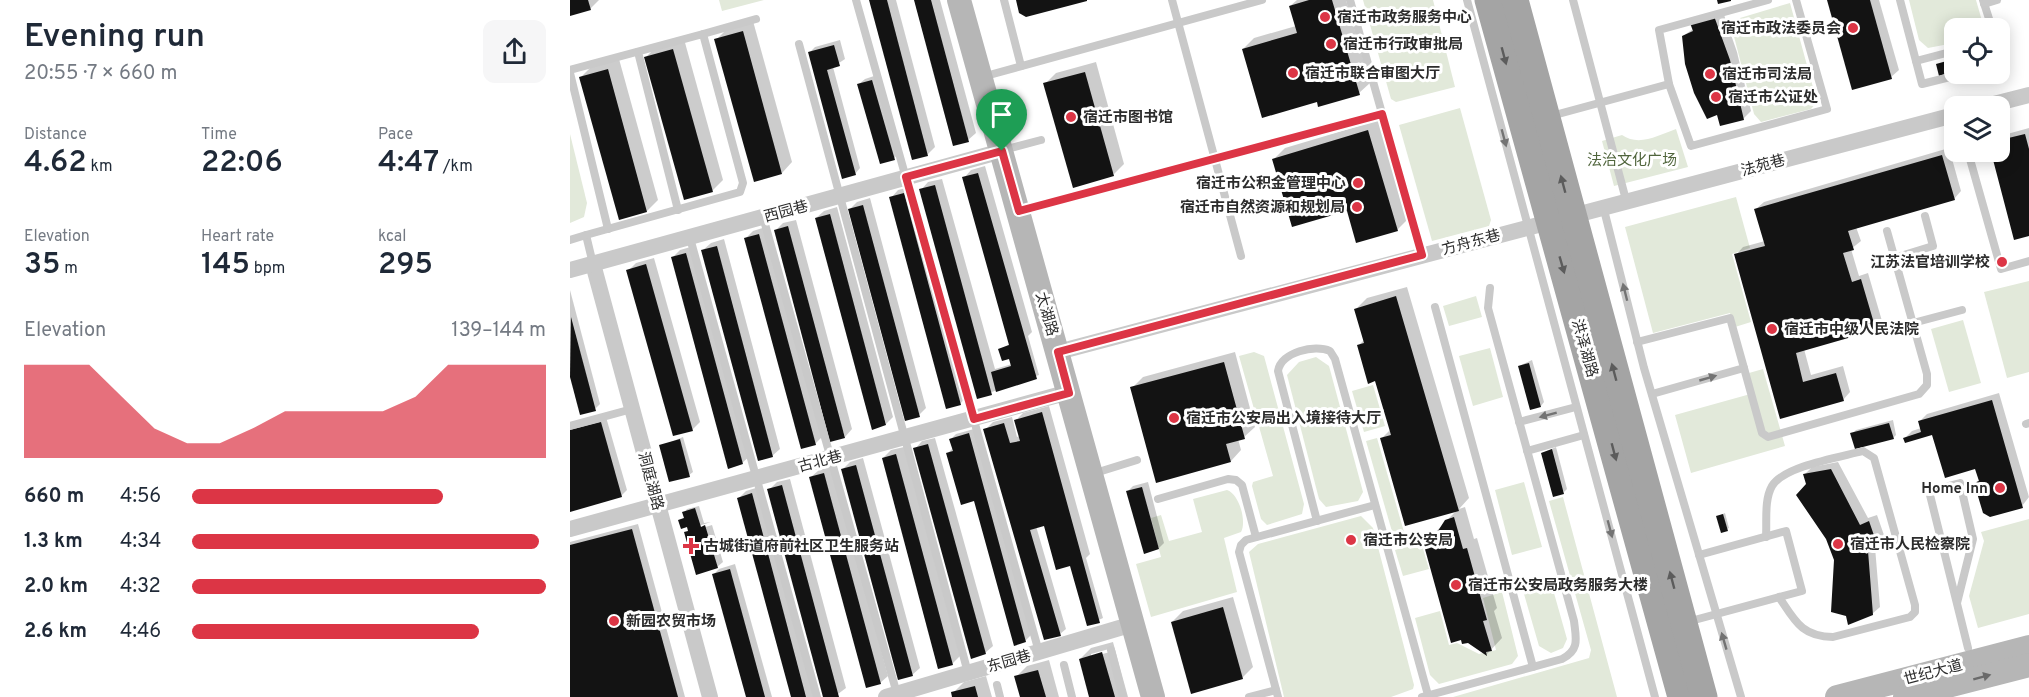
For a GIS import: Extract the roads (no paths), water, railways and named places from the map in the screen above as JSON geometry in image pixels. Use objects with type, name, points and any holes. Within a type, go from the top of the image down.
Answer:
[{"type":"main road","name":"洪泽湖路","points":[[1488,0],[1681,697]]},
{"type":"main road","name":"洪泽湖路","points":[[1515,0],[1545,118],[1550,221],[1684,623],[1704,697]]},
{"type":"main road","points":[[1622,483],[1617,501],[1669,697]]},
{"type":"street","name":"太湖路","points":[[960,0],[1154,697]]},
{"type":"street","points":[[2010,100],[2029,95]]},
{"type":"street","name":"法苑巷","points":[[1550,221],[1944,118]]},
{"type":"street","name":"西园巷","points":[[570,270],[1002,151]]},
{"type":"street","name":"方舟东巷","points":[[1058,352],[1550,221]]},
{"type":"street","name":"洞庭湖路","points":[[593,264],[710,697]]},
{"type":"street","name":"古北巷","points":[[570,529],[1069,393]]},
{"type":"street","name":"东园巷","points":[[891,695],[1133,624]]},
{"type":"street","name":"世纪大道","points":[[1837,697],[1949,671],[2029,647]]},
{"type":"street","name":"世纪大道","points":[[1905,697],[1949,671],[2029,665]]},
{"type":"lane","points":[[856,0],[1039,652]]},
{"type":"lane","points":[[1004,0],[1021,66]]},
{"type":"lane","points":[[1172,0],[1241,256]]},
{"type":"lane","points":[[981,77],[1262,0]]},
{"type":"lane","points":[[1350,0],[1422,255]]},
{"type":"lane","points":[[1467,0],[1550,221],[1576,407],[1655,697]]},
{"type":"lane","points":[[1573,0],[1626,200]]},
{"type":"lane","points":[[1768,0],[1659,30],[1669,84],[1691,146],[1827,109],[1796,0]]},
{"type":"lane","points":[[1900,0],[1922,84],[1944,78]]},
{"type":"lane","points":[[1989,18],[1984,2],[1997,0]]},
{"type":"lane","points":[[608,229],[570,72],[756,19]]},
{"type":"lane","points":[[570,240],[740,192],[743,183],[704,34]]},
{"type":"lane","points":[[799,44],[968,673]]},
{"type":"lane","points":[[638,52],[678,210]]},
{"type":"lane","points":[[1916,61],[1944,54]]},
{"type":"lane","points":[[1545,118],[1669,84]]},
{"type":"lane","points":[[1019,211],[1382,114]]},
{"type":"lane","points":[[1002,151],[1041,140]]},
{"type":"lane","points":[[1971,162],[2001,269],[2029,261]]},
{"type":"lane","points":[[1603,206],[1637,342],[1741,697]]},
{"type":"lane","points":[[1894,258],[1933,246],[1925,216]]},
{"type":"lane","points":[[763,217],[830,458],[891,695]]},
{"type":"lane","points":[[1637,342],[1730,318],[1762,433],[1768,437],[1919,394],[1927,385],[1927,374],[1887,231]]},
{"type":"lane","points":[[586,235],[593,264]]},
{"type":"lane","points":[[690,237],[817,697]]},
{"type":"lane","points":[[1317,521],[1278,371],[1284,359],[1312,349],[1326,349],[1335,359],[1425,696],[1570,655],[1577,642],[1574,621],[1488,308],[1490,288]]},
{"type":"lane","points":[[1435,307],[1533,667]]},
{"type":"lane","points":[[1913,323],[1962,310]]},
{"type":"lane","points":[[1652,394],[1744,368]]},
{"type":"lane","points":[[1519,422],[1576,407]]},
{"type":"lane","points":[[570,426],[632,409]]},
{"type":"lane","points":[[1527,451],[1584,435]]},
{"type":"lane","points":[[1766,537],[1771,487],[1785,472],[1863,451],[1870,454],[1874,458],[1881,480],[1915,612],[1910,617],[1833,638],[1821,637],[1810,634],[1794,621],[1779,597]]},
{"type":"lane","points":[[1091,474],[1137,460]]},
{"type":"lane","points":[[1158,499],[1228,479],[1236,480],[1242,485],[1256,537]]},
{"type":"lane","points":[[1957,603],[1973,539],[1960,483],[1929,491],[1968,648]]},
{"type":"lane","points":[[1250,697],[1277,693],[1239,552],[1241,545],[1246,540],[1256,537],[1375,505]]},
{"type":"lane","points":[[1684,623],[1802,591],[1786,531],[1699,555]]},
{"type":"lane","points":[[1111,650],[1123,697]]},
{"type":"lane","points":[[1064,665],[1072,697]]},
{"type":"lane","points":[[997,685],[1000,697]]},
{"type":"place","name":"宿迁市政务服务中心","points":[[1325,17]]},
{"type":"place","name":"宿迁市政法委员会","points":[[1853,28]]},
{"type":"place","name":"宿迁市行政审批局","points":[[1331,44]]},
{"type":"place","name":"宿迁市联合审图大厅","points":[[1293,73]]},
{"type":"place","name":"宿迁市司法局","points":[[1710,74]]},
{"type":"place","name":"宿迁市公证处","points":[[1716,97]]},
{"type":"place","name":"宿迁市图书馆","points":[[1071,117]]},
{"type":"place","name":"宿迁市公积金管理中心","points":[[1358,183]]},
{"type":"place","name":"宿迁市自然资源和规划局","points":[[1357,207]]},
{"type":"place","name":"江苏法官培训学校","points":[[2002,262]]},
{"type":"place","name":"宿迁市中级人民法院","points":[[1772,329]]},
{"type":"place","name":"宿迁市公安局出入境接待大厅","points":[[1174,418]]},
{"type":"place","name":"Home Inn","points":[[2000,488]]},
{"type":"place","name":"宿迁市公安局","points":[[1351,540]]},
{"type":"place","name":"宿迁市人民检察院","points":[[1838,544]]},
{"type":"place","name":"古城街道府前社区卫生服务站","points":[[691,546]]},
{"type":"place","name":"宿迁市公安局政务服务大楼","points":[[1456,585]]},
{"type":"place","name":"新园农贸市场","points":[[614,621]]},
{"type":"park label","name":"法治文化广场","points":[[1632,160]]}]
